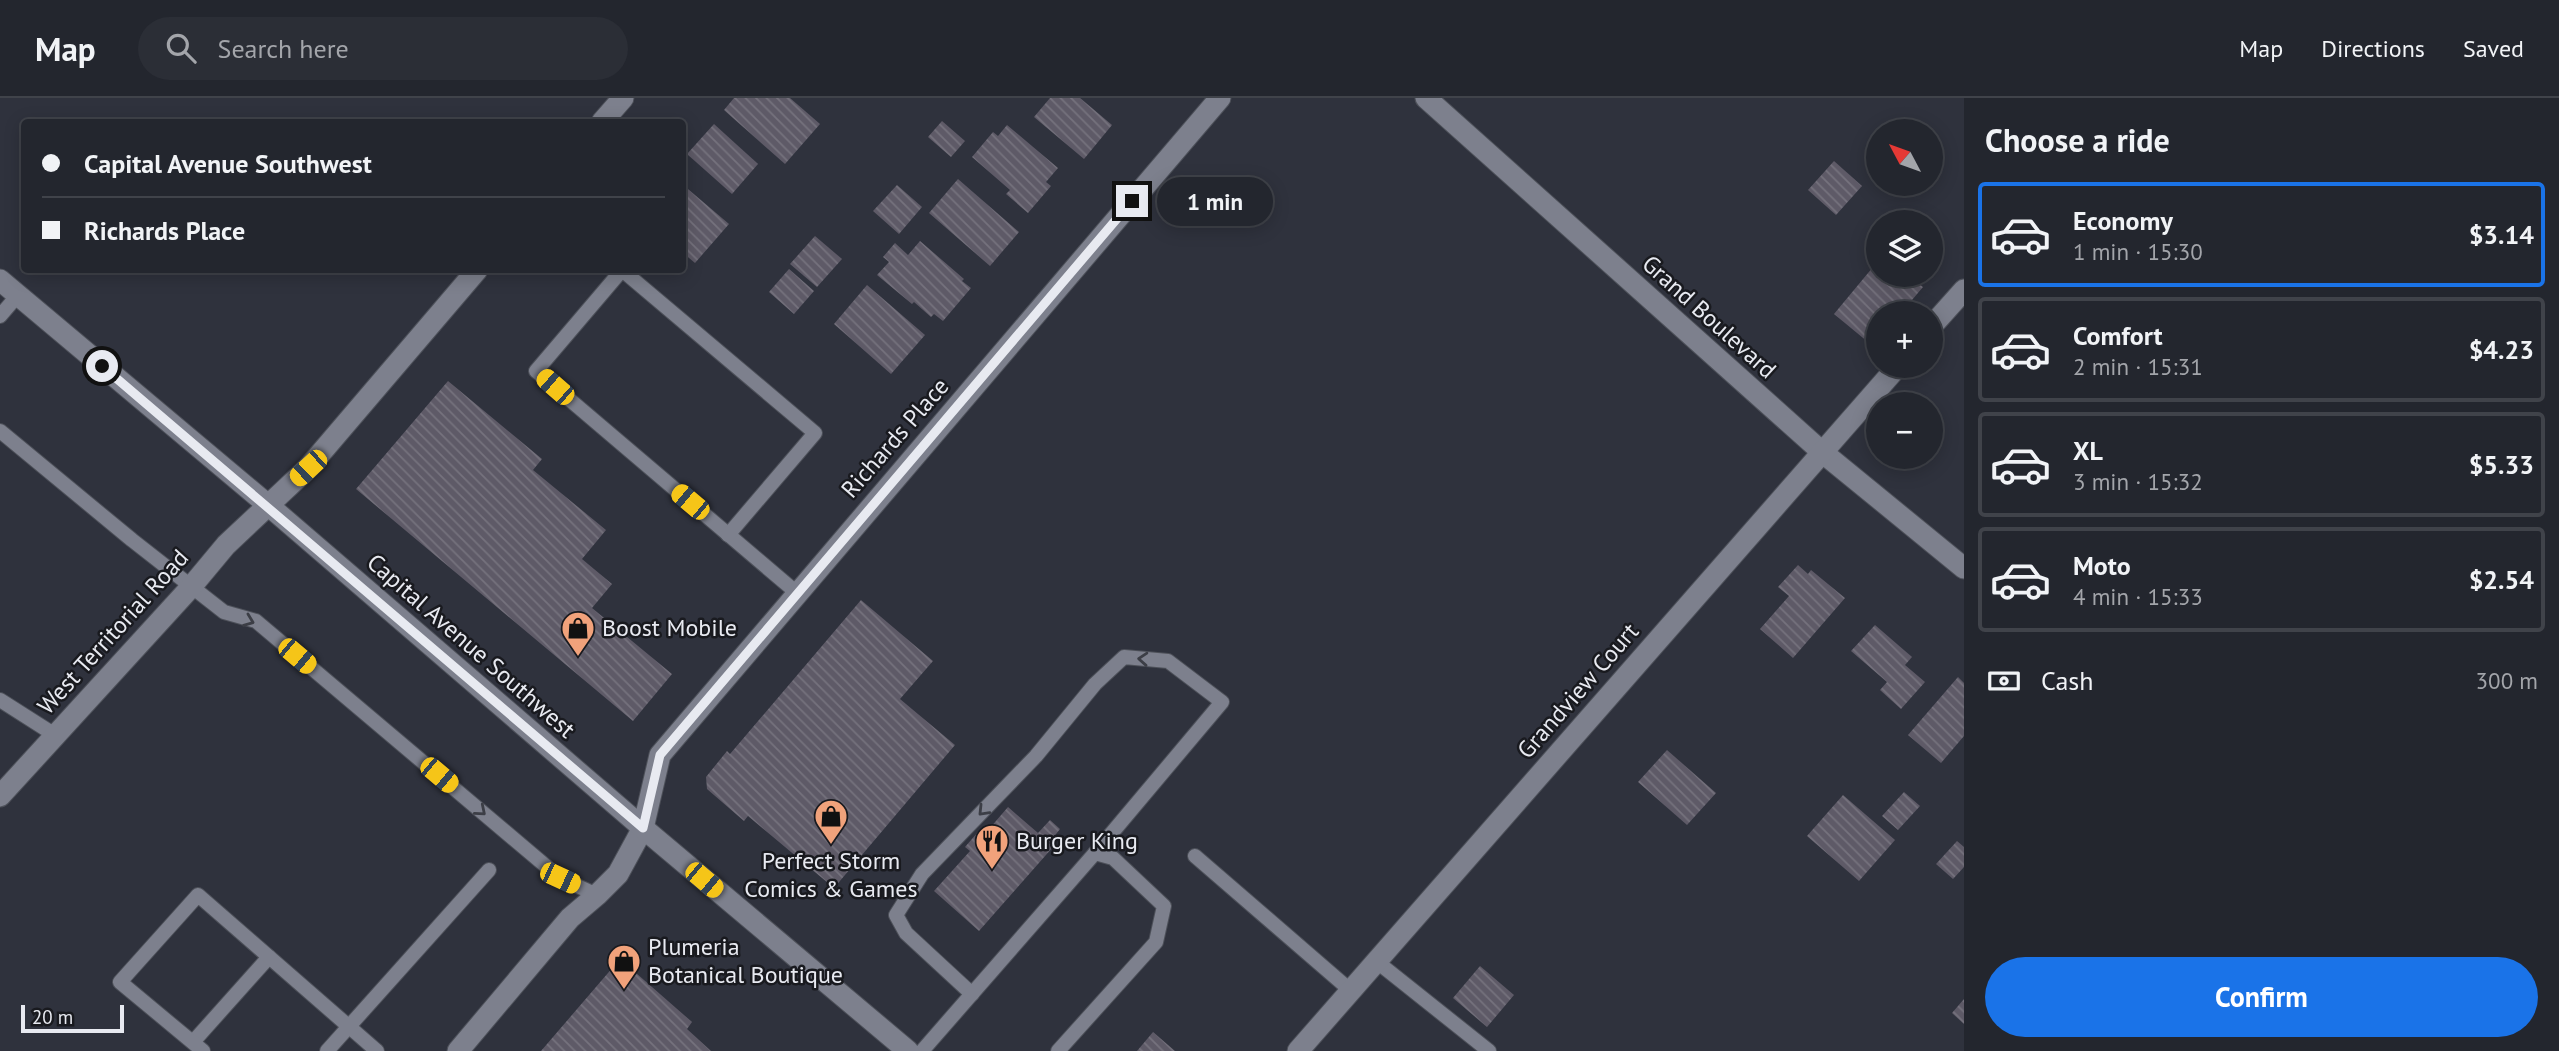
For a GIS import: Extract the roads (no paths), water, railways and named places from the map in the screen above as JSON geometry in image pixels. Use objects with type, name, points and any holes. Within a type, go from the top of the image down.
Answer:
[{"type":"street","name":"Richards Place","points":[[458,1051],[570,918],[618,874],[643,828],[660,755],[1220,98]]},
{"type":"street","name":"Grand Boulevard","points":[[1426,98],[1822,452],[1964,568]]},
{"type":"street","points":[[604,119],[616,101]]},
{"type":"street","name":"West Territorial Road","points":[[0,796],[226,545],[308,468],[474,273]]},
{"type":"street","name":"Capital Avenue Southwest","points":[[0,280],[908,1051]]},
{"type":"street","points":[[1943,313],[1964,290]]},
{"type":"street","name":"Grandview Court","points":[[1298,1051],[1887,378]]},
{"type":"lane","points":[[619,273],[536,371],[797,593]]},
{"type":"lane","points":[[626,273],[815,433],[728,535]]},
{"type":"lane","points":[[0,316],[18,295]]},
{"type":"lane","points":[[0,431],[224,612],[256,621],[560,878],[597,895]]},
{"type":"lane","points":[[922,1051],[972,994],[1095,853],[1222,702],[1168,660],[1124,657],[1095,684],[1036,756],[922,874],[896,915],[906,933],[972,994]]},
{"type":"lane","points":[[0,700],[55,735]]},
{"type":"lane","points":[[1058,1051],[1156,942],[1164,906],[1113,858],[1095,853]]},
{"type":"lane","points":[[1195,856],[1350,990]]},
{"type":"lane","points":[[327,1051],[489,870]]},
{"type":"lane","points":[[269,957],[198,1047],[120,982],[198,895],[377,1051]]},
{"type":"lane","points":[[1376,961],[1489,1051]]},
{"type":"place","name":"Boost Mobile","points":[[578,658]]},
{"type":"place","name":"Perfect Storm Comics & Games","points":[[831,846]]},
{"type":"place","name":"Burger King","points":[[992,871]]},
{"type":"place","name":"Plumeria Botanical Boutique","points":[[624,991]]}]
